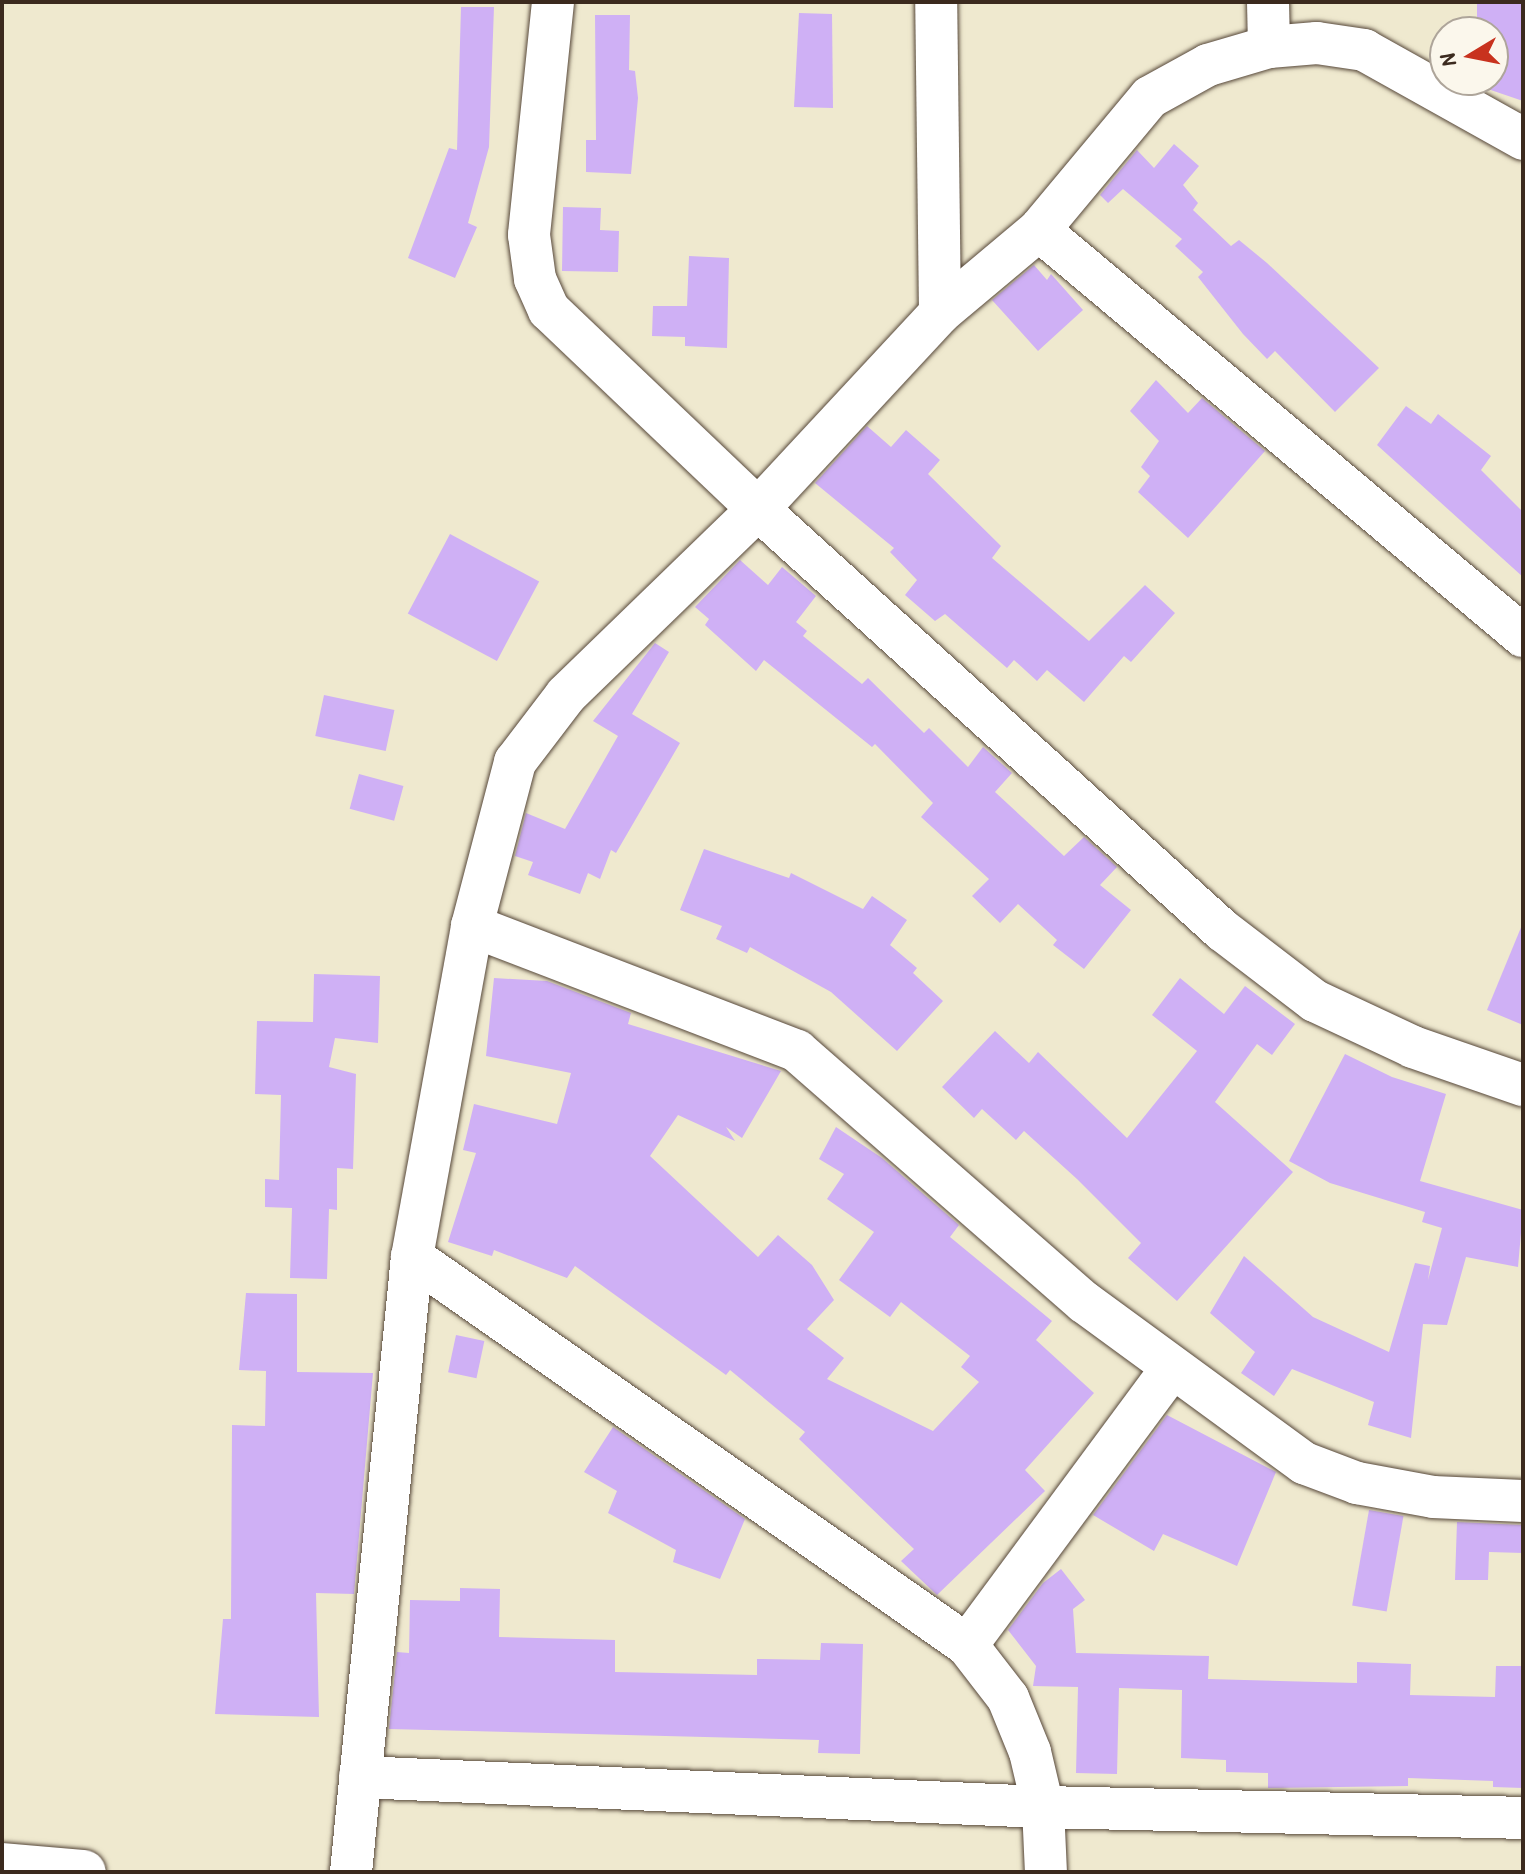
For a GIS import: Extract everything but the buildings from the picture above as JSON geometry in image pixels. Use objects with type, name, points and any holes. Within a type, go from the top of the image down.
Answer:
[{"type":"street","points":[[553,2],[529,235],[535,279],[549,310],[758,509],[1222,930],[1315,1001],[1413,1047],[1523,1085]]},
{"type":"street","points":[[936,2],[940,313]]},
{"type":"street","points":[[1268,2],[1269,47]]},
{"type":"street","points":[[351,1872],[412,1257],[472,926],[515,762],[566,695],[758,509],[940,313],[1039,230],[1150,97],[1208,65],[1269,47],[1317,43],[1364,50],[1520,130]]},
{"type":"street","points":[[1039,230],[1523,636]]},
{"type":"street","points":[[472,926],[797,1051],[1084,1302],[1273,1442],[1331,1473],[1433,1497],[1523,1501]]},
{"type":"street","points":[[412,1257],[967,1645],[1008,1698],[1030,1752],[1043,1807],[1046,1872]]},
{"type":"street","points":[[967,1645],[1172,1368]]},
{"type":"street","points":[[360,1777],[1043,1807],[1523,1818]]},
{"type":"street","points":[[2,1865],[84,1872]]}]
